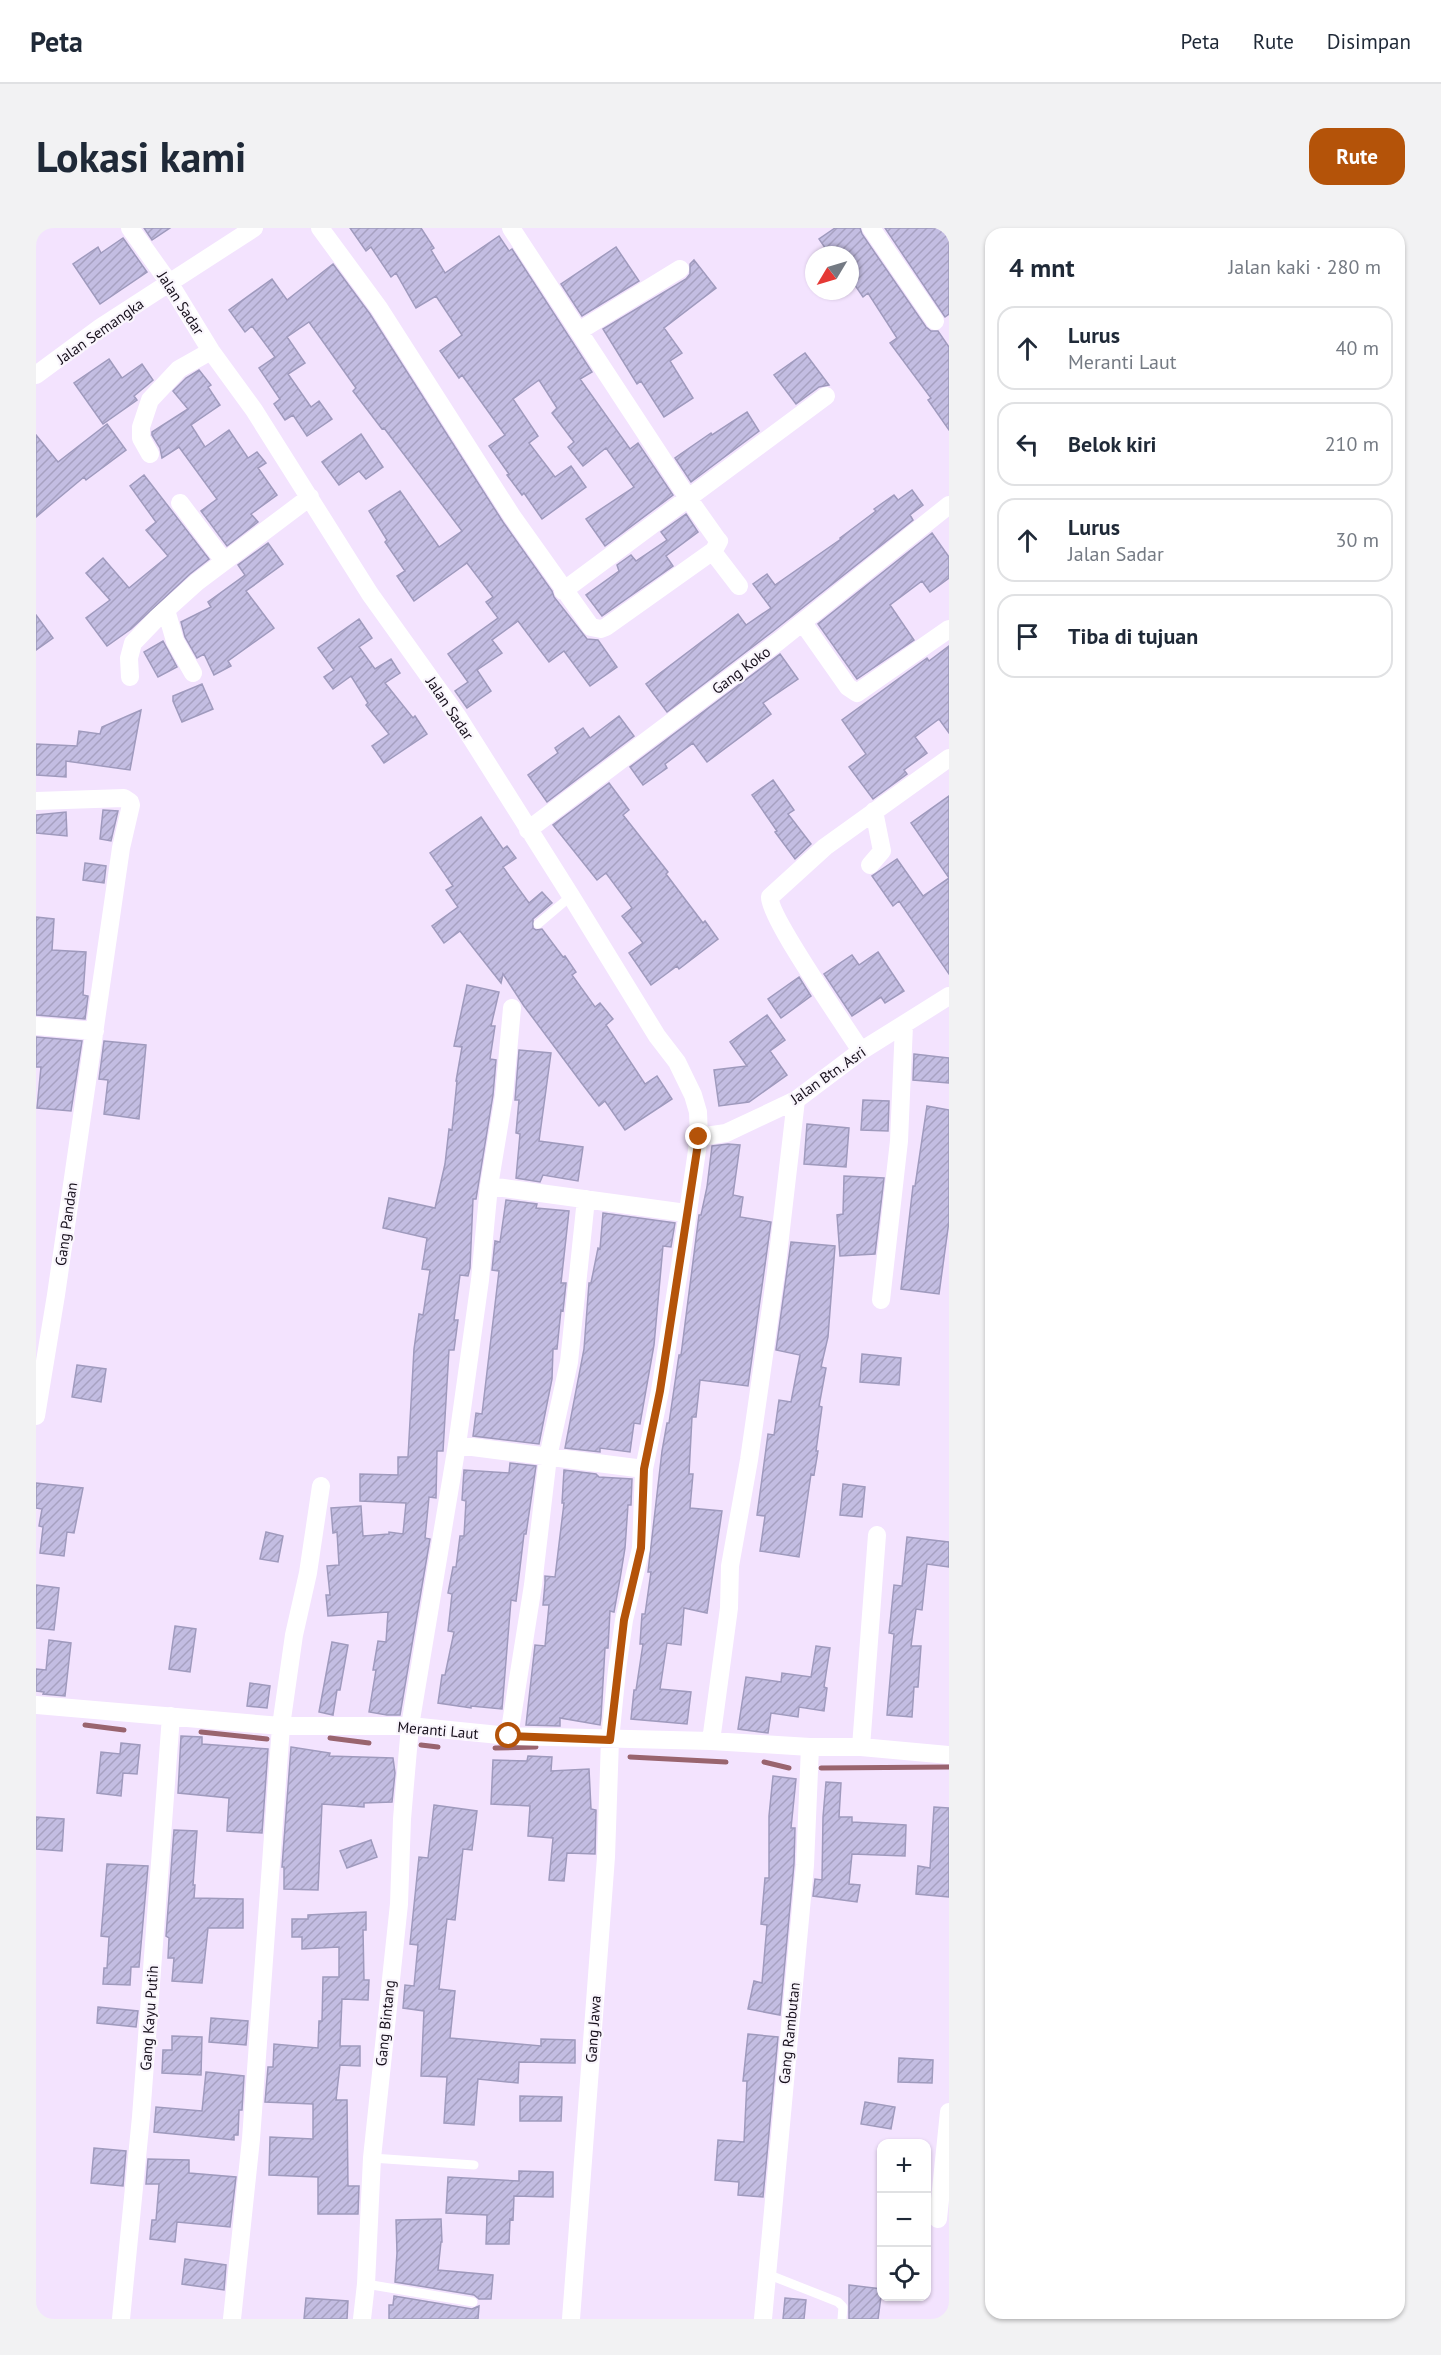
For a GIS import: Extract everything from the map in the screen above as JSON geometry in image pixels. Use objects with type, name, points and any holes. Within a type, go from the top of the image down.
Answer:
[{"type":"street","name":"Jalan Sadar","points":[[130,228],[170,284],[211,351],[254,410],[370,594],[458,717],[572,896],[657,1036],[677,1062],[693,1095],[698,1112],[699,1137],[660,1391],[644,1469]]},
{"type":"street","name":"Jalan Semangka","points":[[36,375],[101,327],[254,228]]},
{"type":"street","points":[[320,228],[379,308],[512,516],[563,591],[587,624],[601,629],[713,551],[719,542],[511,228]]},
{"type":"street","points":[[871,228],[935,321]]},
{"type":"street","points":[[579,331],[680,269]]},
{"type":"street","points":[[150,453],[141,438],[141,426],[150,400],[179,369],[211,351]]},
{"type":"street","points":[[563,591],[826,396]]},
{"type":"street","points":[[130,677],[129,658],[133,643],[166,610],[224,561],[310,497]]},
{"type":"street","points":[[180,503],[224,561]]},
{"type":"street","name":"Gang Koko","points":[[528,830],[802,623],[949,505]]},
{"type":"street","points":[[713,551],[739,586]]},
{"type":"street","points":[[166,610],[175,641],[193,673]]},
{"type":"street","points":[[802,623],[848,687],[857,693],[949,629]]},
{"type":"street","points":[[861,1051],[783,929],[769,904],[770,897],[825,847],[949,758]]},
{"type":"street","name":"Gang Pandan","points":[[36,801],[124,798],[131,805],[122,848],[36,1416]]},
{"type":"street","points":[[870,865],[882,851],[874,811]]},
{"type":"street","name":"Jalan Btn. Asri","points":[[699,1137],[726,1133],[796,1100],[861,1051],[949,996]]},
{"type":"street","name":"Gang Bintang","points":[[362,2319],[366,2284],[372,2158],[399,1904],[402,1819],[411,1726],[457,1445],[480,1280],[489,1186],[504,1096],[512,1008]]},
{"type":"street","points":[[881,1300],[899,1141],[904,1025]]},
{"type":"street","points":[[36,1026],[95,1031]]},
{"type":"street","points":[[711,1741],[729,1608],[730,1566],[749,1460],[776,1272],[796,1100]]},
{"type":"street","points":[[489,1186],[686,1213]]},
{"type":"street","points":[[509,1736],[533,1585],[548,1457],[568,1362],[586,1199]]},
{"type":"street","points":[[457,1445],[644,1469]]},
{"type":"street","name":"Gang Jawa","points":[[571,2319],[606,1857],[610,1740],[624,1620],[641,1548],[644,1469]]},
{"type":"street","points":[[232,2319],[251,2139],[282,1726],[294,1635],[308,1573],[321,1486]]},
{"type":"street","points":[[861,1747],[877,1535]]},
{"type":"street","name":"Meranti Laut","points":[[36,1705],[282,1726],[411,1726],[509,1736],[861,1747],[949,1755]]},
{"type":"street","name":"Gang Kayu Putih","points":[[122,2319],[141,2116],[171,1716]]},
{"type":"street","name":"Gang Rambutan","points":[[763,2319],[805,1865],[810,1747]]},
{"type":"street","points":[[938,2219],[949,2112]]},
{"type":"lane","points":[[538,924],[572,896]]},
{"type":"lane","points":[[372,2158],[474,2166]]},
{"type":"lane","points":[[767,2274],[838,2302],[843,2307],[842,2319]]},
{"type":"lane","points":[[366,2284],[472,2302]]},
{"type":"building","points":[[144,228],[170,228],[152,240]]},
{"type":"building","points":[[350,228],[421,228],[434,248],[431,250],[445,273],[499,236],[509,251],[512,249],[592,372],[580,379],[630,449],[638,443],[673,495],[605,546],[586,519],[634,487],[606,448],[583,466],[568,447],[574,442],[552,413],[557,408],[539,380],[513,399],[538,436],[529,443],[555,477],[571,466],[586,487],[542,519],[524,493],[522,495],[507,475],[509,474],[489,446],[505,435],[462,375],[459,378],[440,351],[462,335],[436,296],[416,308],[396,273],[391,277],[371,247],[366,251]]},
{"type":"building","points":[[835,228],[860,228],[926,327],[931,331],[938,331],[949,347],[949,430],[928,400],[931,398],[890,343],[897,338],[868,293],[863,297],[859,291],[859,246],[824,246],[819,239]]},
{"type":"building","points":[[885,228],[943,228],[949,237],[949,314],[945,317]]},
{"type":"building","points":[[123,238],[147,272],[100,304],[73,264],[98,247],[101,253]]},
{"type":"building","points":[[616,247],[639,281],[582,316],[561,284]]},
{"type":"building","points":[[694,260],[716,288],[664,328],[682,353],[670,361],[693,398],[664,417],[641,381],[637,384],[603,329],[686,279],[690,274],[690,264]]},
{"type":"building","points":[[333,264],[370,314],[503,522],[554,597],[587,639],[598,640],[617,667],[590,686],[564,651],[549,662],[518,621],[492,640],[502,653],[477,670],[491,691],[467,708],[455,691],[468,682],[448,654],[498,618],[486,602],[493,597],[467,563],[414,601],[397,576],[405,571],[385,542],[387,540],[369,511],[400,491],[439,547],[462,531],[353,391],[356,388],[309,322],[287,337],[305,363],[288,374],[311,407],[319,401],[332,419],[307,436],[293,415],[285,420],[274,404],[280,399],[259,368],[275,357],[252,326],[245,332],[229,310],[272,279],[287,300]]},
{"type":"building","points":[[805,353],[829,385],[819,387],[796,404],[774,375]]},
{"type":"building","points":[[109,359],[122,378],[142,364],[153,380],[134,396],[137,400],[103,424],[74,383]]},
{"type":"building","points":[[199,370],[211,385],[208,387],[220,405],[191,425],[205,447],[229,430],[248,458],[257,452],[266,463],[258,468],[277,495],[251,514],[258,522],[227,546],[201,511],[217,499],[179,447],[162,458],[160,448],[152,435],[152,432],[188,409],[173,391],[186,378]]},
{"type":"building","points":[[747,412],[759,431],[691,482],[675,458]]},
{"type":"building","points":[[107,424],[126,450],[86,480],[84,477],[36,517],[36,435],[58,462]]},
{"type":"building","points":[[361,434],[383,467],[366,479],[359,471],[339,485],[322,462]]},
{"type":"building","points":[[144,475],[209,559],[131,629],[107,646],[86,618],[110,600],[86,573],[103,558],[129,588],[168,556],[146,530],[156,522],[130,486]]},
{"type":"building","points":[[912,490],[923,505],[910,515],[913,520],[667,712],[646,684],[738,614],[746,625],[771,608],[753,584],[767,574],[775,585],[841,539],[876,511],[874,509],[894,495],[898,500]]},
{"type":"building","points":[[686,514],[698,532],[666,556],[673,566],[602,616],[586,595],[619,571],[617,565],[631,555],[636,561],[667,540],[661,532]]},
{"type":"building","points":[[932,533],[949,557],[949,578],[930,592],[922,581],[890,605],[914,640],[857,679],[818,624]]},
{"type":"building","points":[[268,543],[283,564],[246,591],[274,628],[228,661],[231,666],[214,675],[204,654],[197,658],[185,637],[181,622],[211,607],[208,602],[245,575],[238,565]]},
{"type":"building","points":[[36,615],[53,638],[36,650]]},
{"type":"building","points":[[359,619],[372,638],[359,647],[375,669],[391,659],[400,673],[385,683],[413,718],[415,716],[427,734],[384,763],[372,746],[389,734],[366,705],[368,703],[351,676],[333,689],[324,677],[334,670],[318,648]]},
{"type":"building","points":[[163,641],[177,667],[158,677],[144,652]]},
{"type":"building","points":[[949,646],[949,733],[939,719],[915,737],[927,753],[904,770],[907,774],[873,799],[849,767],[866,754],[842,720],[927,658],[929,661]]},
{"type":"building","points":[[780,654],[798,679],[763,703],[771,714],[707,762],[693,743],[665,764],[667,768],[643,785],[630,767]]},
{"type":"building","points":[[202,684],[213,709],[182,722],[173,696]]},
{"type":"building","points":[[141,710],[130,770],[66,761],[66,777],[36,775],[36,744],[77,746],[79,731],[100,734],[102,727]]},
{"type":"building","points":[[619,716],[634,736],[547,802],[528,775],[558,753],[555,748],[583,728],[590,738]]},
{"type":"building","points":[[773,780],[794,810],[788,814],[811,844],[795,859],[752,795]]},
{"type":"building","points":[[609,783],[629,810],[623,815],[668,872],[666,874],[703,923],[705,921],[718,939],[679,969],[677,966],[651,985],[629,953],[643,943],[622,916],[632,908],[606,873],[597,880],[553,825]]},
{"type":"building","points":[[949,796],[949,878],[911,823]]},
{"type":"building","points":[[103,810],[118,811],[111,841],[100,839]]},
{"type":"building","points":[[66,812],[67,836],[36,833],[36,815]]},
{"type":"building","points":[[481,817],[503,849],[507,846],[516,858],[503,867],[529,903],[542,892],[552,903],[533,919],[533,928],[542,929],[576,972],[572,975],[595,1007],[600,1003],[613,1019],[606,1025],[645,1084],[657,1076],[672,1099],[625,1130],[605,1101],[599,1106],[524,1006],[503,974],[501,983],[460,931],[444,943],[432,926],[458,907],[446,890],[453,886],[430,853]]},
{"type":"building","points":[[897,859],[923,896],[949,878],[949,974],[899,901],[893,906],[872,876]]},
{"type":"building","points":[[85,863],[106,866],[104,883],[83,880]]},
{"type":"building","points":[[36,917],[54,919],[52,950],[86,952],[83,995],[88,996],[85,1019],[36,1015]]},
{"type":"building","points":[[878,952],[904,991],[885,1003],[881,997],[852,1016],[824,974],[852,955],[859,965]]},
{"type":"building","points":[[799,977],[811,996],[781,1018],[768,999]]},
{"type":"building","points":[[467,985],[499,992],[491,1026],[495,1026],[490,1059],[496,1060],[493,1095],[476,1199],[473,1199],[470,1268],[468,1276],[460,1275],[454,1320],[458,1320],[454,1350],[449,1350],[443,1451],[437,1451],[436,1498],[429,1497],[425,1538],[430,1539],[400,1715],[387,1715],[369,1712],[378,1641],[386,1642],[388,1612],[328,1616],[326,1595],[330,1595],[327,1566],[339,1565],[337,1532],[333,1533],[331,1508],[361,1506],[363,1536],[389,1534],[389,1532],[403,1534],[406,1503],[360,1501],[360,1474],[398,1475],[398,1457],[408,1457],[414,1349],[419,1314],[423,1315],[430,1270],[422,1269],[427,1238],[383,1228],[389,1198],[435,1208],[445,1164],[449,1129],[452,1130],[456,1081],[462,1047],[454,1046]]},
{"type":"building","points":[[767,1015],[785,1040],[770,1051],[787,1075],[749,1102],[719,1106],[714,1070],[747,1066],[730,1042]]},
{"type":"building","points":[[36,1037],[82,1041],[71,1111],[37,1108],[41,1067],[36,1067]]},
{"type":"building","points":[[104,1041],[146,1045],[139,1119],[104,1114],[108,1080],[99,1079]]},
{"type":"building","points":[[519,1050],[551,1053],[539,1141],[583,1147],[578,1181],[543,1175],[540,1182],[516,1178],[520,1134],[516,1133],[519,1100],[515,1100]]},
{"type":"building","points":[[914,1054],[949,1058],[949,1083],[913,1080]]},
{"type":"building","points":[[863,1100],[889,1101],[888,1131],[861,1130]]},
{"type":"building","points":[[927,1106],[949,1110],[949,1221],[939,1294],[901,1289],[913,1186],[915,1186]]},
{"type":"building","points":[[807,1124],[849,1128],[846,1167],[804,1164]]},
{"type":"building","points":[[740,1145],[733,1195],[743,1197],[740,1217],[771,1222],[748,1386],[700,1380],[696,1417],[692,1417],[689,1474],[693,1474],[690,1508],[722,1511],[707,1613],[684,1608],[681,1645],[667,1643],[660,1689],[691,1692],[687,1724],[631,1719],[643,1644],[640,1644],[642,1614],[645,1614],[651,1572],[648,1572],[662,1451],[667,1423],[669,1423],[679,1355],[681,1355],[699,1215],[701,1215],[707,1187],[712,1146]]},
{"type":"building","points":[[844,1176],[884,1178],[875,1254],[840,1256],[837,1215],[843,1214]]},
{"type":"building","points":[[506,1200],[537,1204],[536,1208],[569,1211],[561,1283],[566,1283],[563,1311],[561,1310],[557,1349],[553,1349],[552,1379],[539,1444],[473,1436],[476,1413],[482,1414],[499,1271],[492,1270],[495,1241],[500,1242]]},
{"type":"building","points":[[603,1213],[675,1223],[671,1247],[663,1246],[654,1345],[640,1424],[634,1423],[630,1452],[600,1448],[600,1452],[565,1448],[584,1349],[589,1283],[591,1283],[598,1248],[600,1249]]},
{"type":"building","points":[[791,1242],[835,1246],[828,1337],[821,1367],[826,1368],[819,1406],[822,1407],[816,1451],[818,1451],[814,1475],[811,1474],[799,1557],[760,1551],[765,1516],[757,1515],[768,1434],[774,1435],[779,1400],[791,1402],[800,1355],[776,1350]]},
{"type":"building","points":[[862,1354],[901,1358],[899,1385],[860,1382]]},
{"type":"building","points":[[77,1365],[106,1369],[101,1402],[72,1397]]},
{"type":"building","points":[[510,1463],[536,1466],[526,1534],[524,1534],[516,1601],[511,1600],[502,1709],[471,1706],[471,1708],[438,1703],[442,1675],[445,1675],[454,1632],[448,1631],[452,1594],[448,1593],[453,1567],[456,1567],[460,1536],[464,1536],[466,1501],[462,1500],[464,1470],[509,1473]]},
{"type":"building","points":[[564,1470],[596,1474],[599,1477],[632,1479],[625,1548],[614,1612],[610,1611],[608,1648],[605,1648],[600,1725],[560,1718],[560,1726],[526,1725],[535,1645],[545,1646],[549,1605],[543,1605],[545,1576],[555,1577],[564,1503],[562,1503]]},
{"type":"building","points":[[36,1483],[83,1488],[74,1533],[67,1532],[64,1556],[40,1553],[43,1527],[39,1526],[42,1509],[36,1508]]},
{"type":"building","points":[[843,1484],[865,1487],[862,1517],[840,1515]]},
{"type":"building","points":[[266,1532],[283,1536],[278,1562],[260,1559]]},
{"type":"building","points":[[907,1537],[949,1542],[949,1567],[927,1564],[922,1610],[916,1609],[911,1646],[921,1646],[918,1687],[914,1687],[912,1717],[887,1715],[894,1634],[889,1633],[894,1585],[902,1586]]},
{"type":"building","points":[[36,1585],[59,1588],[54,1630],[36,1628]]},
{"type":"building","points":[[175,1626],[196,1629],[190,1672],[169,1669]]},
{"type":"building","points":[[49,1640],[71,1643],[65,1696],[36,1691],[36,1669],[46,1670]]},
{"type":"building","points":[[332,1642],[348,1645],[333,1715],[319,1712]]},
{"type":"building","points":[[816,1646],[830,1648],[824,1687],[827,1688],[824,1711],[799,1707],[798,1717],[771,1713],[768,1733],[738,1729],[746,1677],[781,1682],[782,1673],[811,1677]]},
{"type":"building","points":[[250,1683],[270,1686],[267,1708],[247,1706]]},
{"type":"building","points":[[181,1736],[202,1737],[202,1744],[268,1749],[262,1833],[227,1831],[229,1798],[178,1793]]},
{"type":"building","points":[[121,1743],[140,1745],[137,1774],[123,1773],[121,1796],[97,1793],[101,1752],[120,1754]]},
{"type":"building","points":[[291,1747],[330,1753],[329,1756],[393,1758],[395,1773],[392,1802],[364,1803],[364,1807],[322,1804],[318,1890],[284,1889],[284,1867],[282,1867]]},
{"type":"building","points":[[528,1756],[552,1757],[551,1771],[589,1769],[591,1809],[596,1810],[595,1854],[567,1853],[564,1881],[549,1880],[553,1838],[528,1836],[530,1806],[491,1804],[493,1760],[527,1761]]},
{"type":"building","points":[[773,1776],[796,1779],[791,1828],[795,1828],[794,1864],[780,2015],[748,2009],[754,1981],[762,1983],[767,1925],[761,1924],[765,1878],[769,1878],[769,1816]]},
{"type":"building","points":[[826,1782],[841,1783],[839,1817],[852,1817],[852,1822],[906,1825],[905,1856],[852,1854],[849,1884],[860,1885],[857,1902],[813,1896],[815,1879],[822,1880]]},
{"type":"building","points":[[434,1805],[477,1811],[472,1850],[463,1849],[455,1920],[447,1919],[439,1989],[455,1991],[450,2038],[541,2046],[541,2039],[575,2040],[575,2063],[519,2062],[518,2083],[478,2079],[474,2125],[444,2123],[447,2077],[421,2076],[424,2011],[403,2008],[405,1985],[414,1986],[418,1945],[410,1944],[419,1857],[428,1858]]},
{"type":"building","points":[[934,1807],[949,1808],[949,1897],[916,1894],[918,1866],[930,1868]]},
{"type":"building","points":[[36,1817],[64,1819],[62,1851],[36,1849]]},
{"type":"building","points":[[174,1830],[197,1831],[194,1898],[243,1899],[243,1928],[208,1928],[202,1983],[172,1981],[174,1958],[168,1958],[169,1938],[166,1936]]},
{"type":"building","points":[[371,1840],[377,1857],[347,1868],[340,1851]]},
{"type":"building","points":[[107,1864],[148,1866],[139,1967],[131,1967],[130,1985],[103,1984],[104,1968],[107,1968],[109,1937],[101,1936]]},
{"type":"building","points":[[366,1912],[366,1930],[363,1930],[364,1980],[369,1980],[368,2000],[342,1999],[340,2046],[360,2046],[360,2066],[340,2065],[336,2100],[347,2100],[348,2186],[359,2186],[358,2214],[318,2214],[318,2177],[269,2175],[270,2137],[313,2139],[313,2104],[265,2102],[268,2067],[273,2067],[274,2044],[318,2048],[319,2021],[322,2021],[323,1977],[339,1977],[339,1947],[302,1949],[302,1937],[292,1937],[292,1919],[308,1919],[308,1915]]},
{"type":"building","points":[[98,2007],[138,2011],[136,2027],[97,2023]]},
{"type":"building","points":[[211,2018],[248,2021],[246,2045],[209,2042]]},
{"type":"building","points":[[748,2034],[778,2037],[763,2197],[738,2195],[739,2182],[715,2180],[718,2140],[744,2142],[747,2081],[743,2081]]},
{"type":"building","points":[[172,2036],[202,2037],[201,2075],[162,2073],[163,2050],[172,2050]]},
{"type":"building","points":[[899,2058],[933,2060],[932,2083],[898,2082]]},
{"type":"building","points":[[206,2072],[244,2076],[242,2110],[239,2110],[238,2135],[234,2135],[234,2140],[154,2132],[156,2107],[202,2111]]},
{"type":"building","points":[[520,2096],[562,2097],[561,2121],[520,2121]]},
{"type":"building","points":[[865,2102],[895,2107],[891,2129],[861,2124]]},
{"type":"building","points":[[94,2148],[126,2151],[123,2186],[91,2183]]},
{"type":"building","points":[[148,2159],[189,2160],[189,2173],[236,2177],[230,2227],[177,2222],[175,2242],[150,2239],[152,2220],[156,2220],[159,2184],[146,2184]]},
{"type":"building","points":[[519,2171],[553,2172],[553,2197],[514,2196],[509,2244],[486,2244],[487,2215],[446,2213],[448,2177],[519,2181]]},
{"type":"building","points":[[441,2219],[442,2242],[438,2270],[493,2275],[491,2299],[479,2299],[474,2295],[395,2282],[396,2220]]},
{"type":"building","points":[[185,2259],[226,2265],[224,2290],[182,2284]]},
{"type":"building","points":[[849,2285],[877,2288],[877,2301],[880,2301],[878,2319],[849,2319]]},
{"type":"building","points":[[394,2296],[472,2309],[479,2306],[478,2319],[389,2319],[389,2305],[393,2305]]},
{"type":"building","points":[[306,2298],[348,2301],[347,2319],[304,2319]]},
{"type":"building","points":[[785,2298],[806,2300],[804,2319],[783,2319]]},
{"type":"waterway","points":[[85,1725],[124,1730]]},
{"type":"waterway","points":[[201,1732],[267,1739]]},
{"type":"waterway","points":[[330,1738],[369,1743]]},
{"type":"waterway","points":[[421,1745],[438,1747]]},
{"type":"waterway","points":[[495,1748],[536,1747]]},
{"type":"waterway","points":[[630,1757],[726,1762]]},
{"type":"waterway","points":[[764,1762],[789,1768]]},
{"type":"waterway","points":[[821,1768],[949,1767]]},
{"type":"route","points":[[509,1736],[610,1740],[624,1620],[641,1548],[644,1469],[660,1391],[699,1137]]}]
